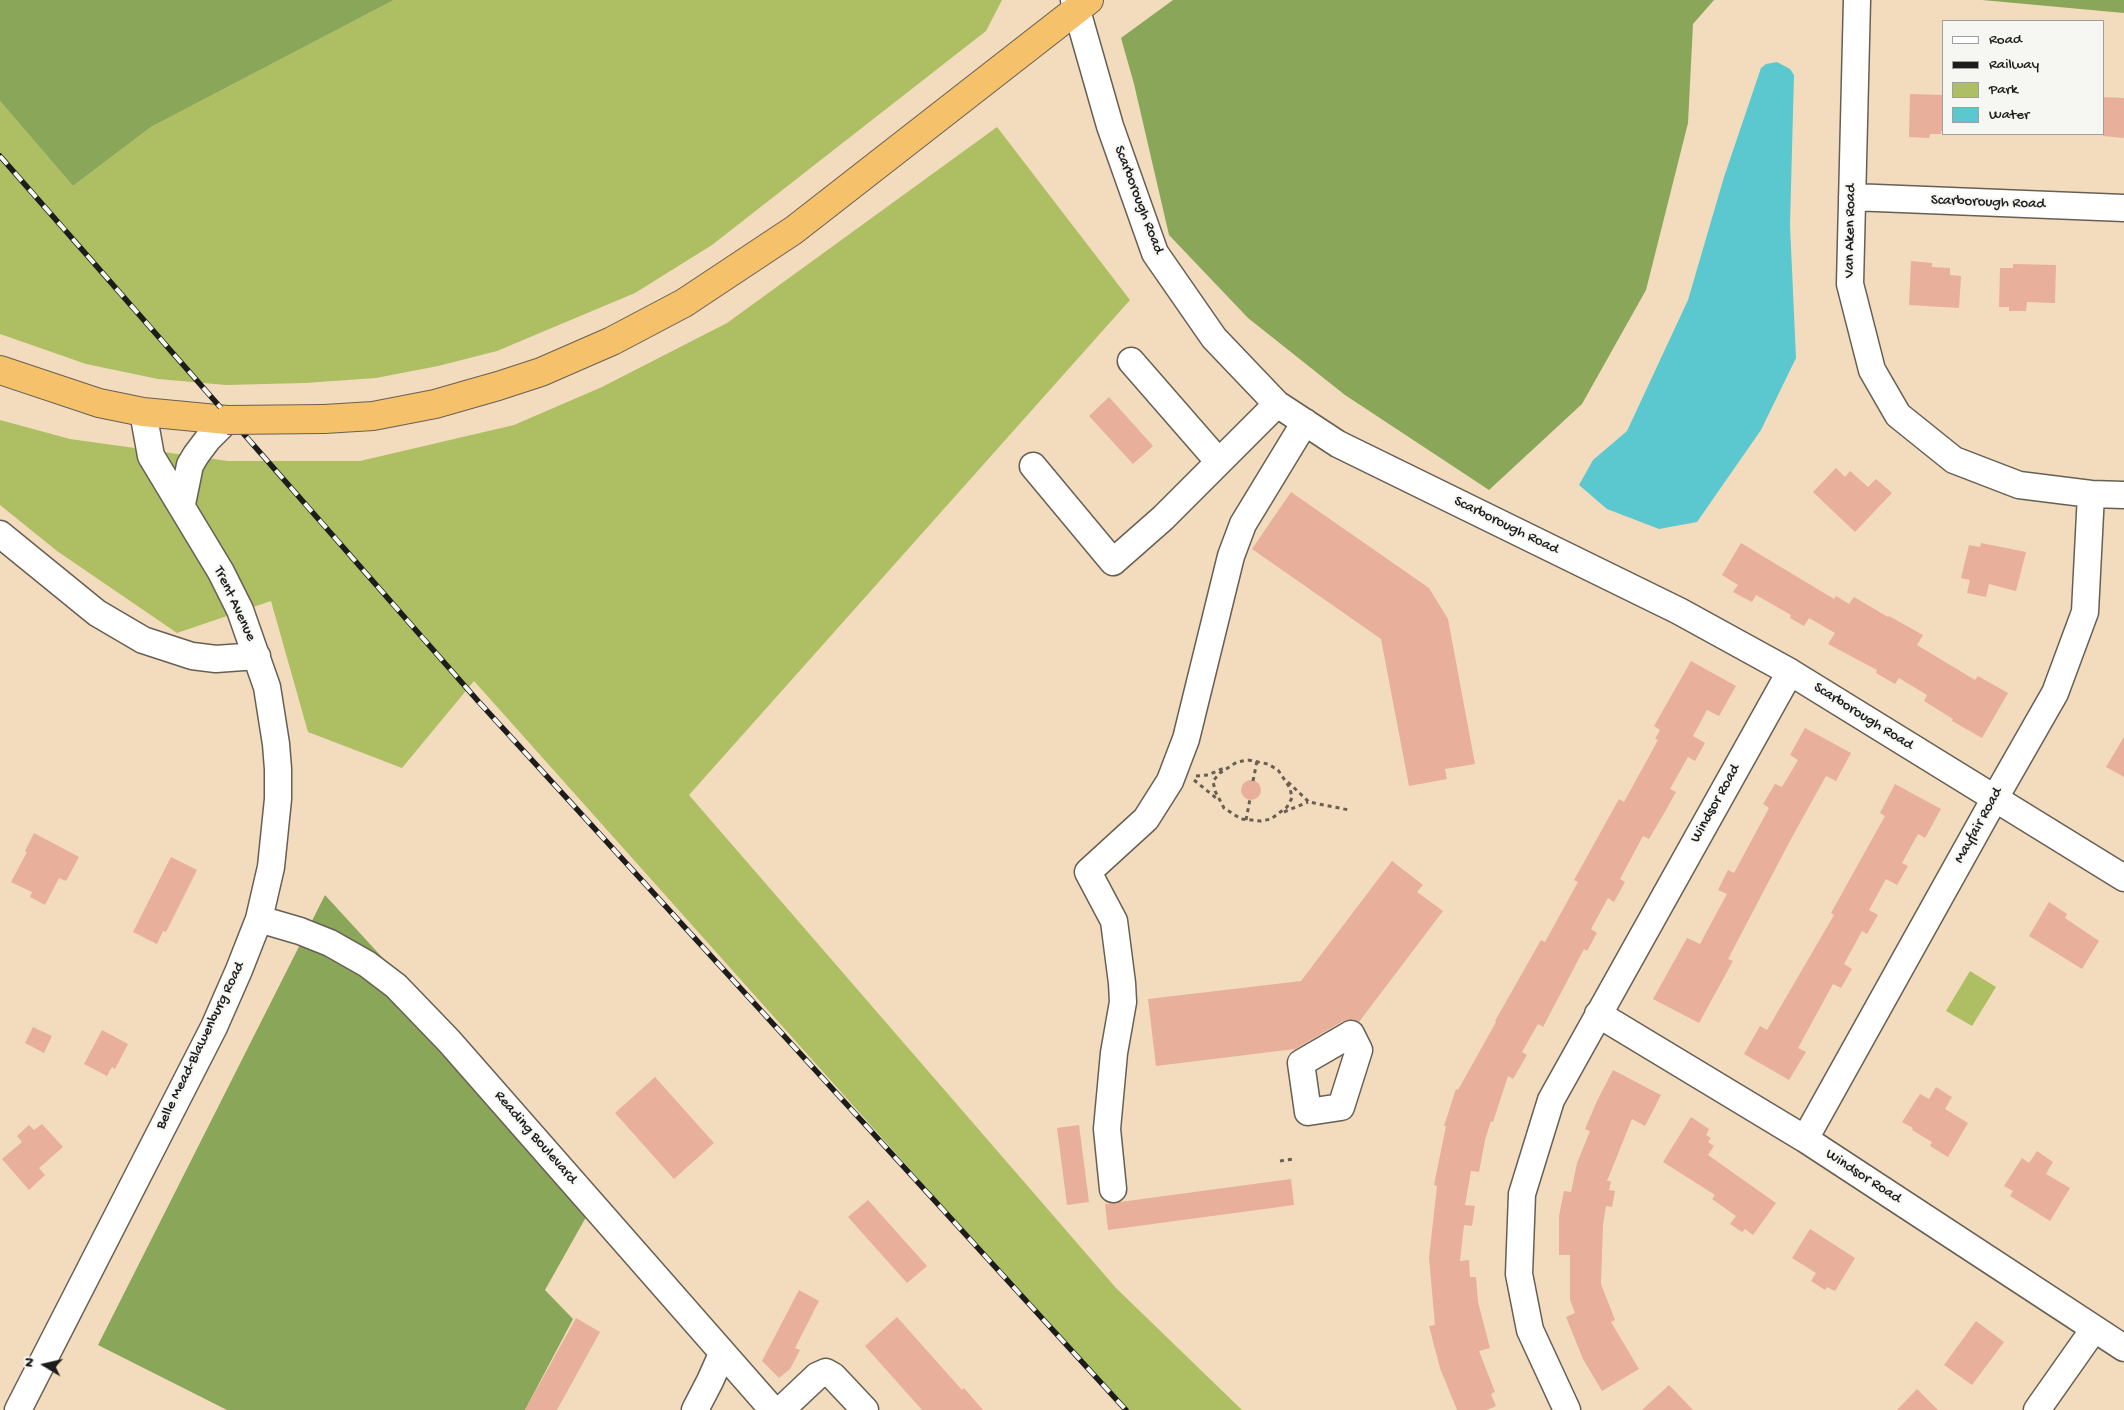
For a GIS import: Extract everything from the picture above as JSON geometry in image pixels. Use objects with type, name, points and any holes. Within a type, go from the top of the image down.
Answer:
[{"type":"highway","points":[[0,370],[99,403],[143,412],[227,420],[306,420],[374,416],[435,404],[541,372],[612,341],[684,303],[794,230],[1080,3]]},
{"type":"street","name":"Van Aken Road","points":[[1857,0],[1850,284],[1872,370],[1898,415],[1954,460],[2019,485],[2092,494],[2124,495]]},
{"type":"street","name":"Scarborough Road","points":[[1080,3],[1110,126],[1155,253],[1214,338],[1277,404],[1338,444],[1679,611],[1790,672],[2124,878]]},
{"type":"street","name":"Scarborough Road","points":[[1852,197],[2124,208]]},
{"type":"street","points":[[1131,361],[1219,462]]},
{"type":"street","points":[[1033,466],[1114,562],[1163,518],[1277,404]]},
{"type":"street","name":"Trent Avenue","points":[[0,534],[97,613],[144,640],[200,657],[216,659],[257,656],[240,610],[221,572],[182,504],[151,456],[143,412]]},
{"type":"street","points":[[182,504],[190,465],[208,439],[227,420]]},
{"type":"street","points":[[1113,1189],[1107,1129],[1114,1054],[1123,1002],[1122,983],[1114,921],[1088,872],[1146,819],[1170,781],[1186,739],[1231,556],[1243,524],[1305,422]]},
{"type":"street","name":"Mayfair Road","points":[[1805,1140],[1994,798],[2055,693],[2085,612],[2092,494]]},
{"type":"street","name":"Belle Mead-Blawenburg Road","points":[[18,1410],[214,1027],[259,919],[271,867],[278,799],[278,768],[267,687],[257,656]]},
{"type":"street","name":"Windsor Road","points":[[1567,1410],[1530,1330],[1528,1321],[1519,1274],[1522,1194],[1551,1100],[1790,672]]},
{"type":"street","name":"Reading Boulevard","points":[[259,919],[300,931],[330,943],[367,964],[396,986],[456,1048],[773,1410]]},
{"type":"street","name":"Windsor Road","points":[[1598,1014],[1805,1140],[2124,1348]]},
{"type":"street","points":[[2037,1410],[2094,1329]]},
{"type":"street","points":[[695,1410],[722,1354]]},
{"type":"street","points":[[782,1410],[818,1376],[826,1372],[833,1376],[865,1410]]},
{"type":"path","points":[[1309,802],[1261,821],[1246,820],[1232,815],[1202,785],[1188,777],[1208,775],[1242,761],[1258,761],[1268,764],[1309,802],[1349,810]]},
{"type":"path","points":[[1253,781],[1258,761]]},
{"type":"path","points":[[1218,800],[1213,781],[1228,766]]},
{"type":"path","points":[[1280,814],[1292,798],[1285,778]]},
{"type":"path","points":[[1246,820],[1250,799]]},
{"type":"path","points":[[1280,1160],[1293,1159]]},
{"type":"green space","points":[[0,0],[394,0],[151,127],[73,186],[0,101]]},
{"type":"green space","points":[[394,0],[1002,0],[986,31],[712,245],[635,293],[497,351],[438,366],[376,378],[305,383],[226,385],[158,379],[86,364],[0,334],[0,101],[73,186],[151,127]]},
{"type":"green space","points":[[1173,0],[1714,0],[1693,24],[1688,123],[1646,290],[1582,404],[1489,490],[1345,395],[1248,318],[1169,235],[1134,84],[1121,38]]},
{"type":"green space","points":[[1982,0],[2124,0],[2124,13]]},
{"type":"green space","points":[[997,127],[1130,300],[689,795],[1116,1288],[1242,1410],[1125,1410],[474,681],[402,768],[308,732],[271,601],[177,633],[57,551],[0,505],[0,420],[70,439],[228,461],[360,461],[514,425],[602,387],[727,323]]},
{"type":"green space","points":[[325,895],[599,1194],[545,1290],[573,1319],[525,1410],[227,1410],[98,1345]]},
{"type":"green space","points":[[1970,971],[1996,987],[1972,1026],[1946,1011]]},
{"type":"water","points":[[1777,62],[1790,69],[1794,75],[1790,225],[1796,358],[1761,430],[1697,522],[1659,529],[1607,509],[1579,485],[1593,460],[1627,431],[1688,300],[1724,177],[1761,68],[1766,64]]},
{"type":"building","points":[[1910,94],[1942,95],[1941,134],[1930,134],[1929,138],[1909,137]]},
{"type":"building","points":[[2104,97],[2124,98],[2124,138],[2103,136]]},
{"type":"building","points":[[1911,261],[1932,263],[1932,267],[1950,268],[1950,275],[1961,276],[1959,308],[1909,305]]},
{"type":"building","points":[[2013,264],[2056,265],[2055,303],[2027,302],[2026,311],[2009,311],[2009,307],[1999,307],[2000,268],[2013,268]]},
{"type":"building","points":[[1109,397],[1153,446],[1133,464],[1089,416]]},
{"type":"building","points":[[1836,468],[1845,477],[1850,471],[1868,487],[1876,479],[1892,493],[1855,532],[1813,492]]},
{"type":"building","points":[[1291,492],[1429,588],[1448,619],[1475,764],[1445,769],[1447,779],[1409,786],[1381,639],[1252,549]]},
{"type":"building","points":[[1741,543],[1834,599],[1836,596],[1849,604],[1854,597],[1923,635],[1917,645],[1975,680],[1978,676],[2008,693],[1982,738],[1952,721],[1953,719],[1924,701],[1927,695],[1899,678],[1895,684],[1876,673],[1877,670],[1828,644],[1835,633],[1809,618],[1804,626],[1790,618],[1791,615],[1756,595],[1752,602],[1733,592],[1738,585],[1722,575]]},
{"type":"building","points":[[1981,543],[2026,552],[2016,591],[1989,584],[1986,597],[1967,593],[1970,580],[1961,578],[1969,545],[1980,547]]},
{"type":"building","points":[[1691,661],[1736,686],[1719,716],[1707,710],[1693,736],[1705,743],[1695,761],[1688,757],[1670,789],[1676,792],[1666,810],[1649,839],[1643,836],[1620,879],[1625,882],[1614,902],[1608,898],[1591,929],[1597,933],[1587,951],[1584,949],[1543,1027],[1538,1024],[1522,1052],[1527,1055],[1513,1079],[1508,1076],[1485,1140],[1479,1172],[1471,1171],[1465,1205],[1475,1206],[1472,1226],[1464,1225],[1460,1261],[1469,1260],[1470,1277],[1476,1277],[1478,1302],[1490,1348],[1479,1351],[1495,1392],[1491,1394],[1496,1406],[1487,1410],[1457,1410],[1440,1368],[1429,1326],[1435,1325],[1429,1258],[1437,1186],[1434,1185],[1446,1126],[1444,1126],[1456,1089],[1458,1090],[1541,940],[1545,942],[1578,882],[1574,880],[1619,799],[1624,802],[1658,740],[1655,739],[1660,730],[1654,726]]},
{"type":"building","points":[[1805,728],[1851,753],[1836,781],[1826,776],[1728,959],[1733,961],[1699,1023],[1653,999],[1687,938],[1700,944],[1727,894],[1718,890],[1728,870],[1734,873],[1769,808],[1763,804],[1775,784],[1782,787],[1798,760],[1790,755]]},
{"type":"building","points":[[2124,737],[2124,777],[2106,767]]},
{"type":"building","points":[[1251,780],[1258,783],[1261,790],[1258,797],[1251,800],[1244,797],[1241,790],[1244,783]]},
{"type":"building","points":[[1895,784],[1941,809],[1925,838],[1918,834],[1902,863],[1908,866],[1897,885],[1886,879],[1869,910],[1878,915],[1867,934],[1862,931],[1844,964],[1852,969],[1841,988],[1833,984],[1798,1048],[1806,1052],[1789,1080],[1744,1054],[1760,1026],[1767,1030],[1834,915],[1831,913],[1885,816],[1880,813]]},
{"type":"building","points":[[34,833],[79,857],[66,881],[59,878],[45,905],[30,897],[32,892],[11,882],[27,852],[25,851]]},
{"type":"building","points":[[171,857],[197,870],[166,932],[163,931],[157,944],[133,932]]},
{"type":"building","points":[[1392,861],[1423,885],[1417,892],[1443,911],[1359,1022],[1352,1019],[1343,1021],[1295,1049],[1156,1066],[1148,999],[1301,981]]},
{"type":"building","points":[[2049,902],[2067,914],[2065,918],[2099,941],[2082,969],[2029,936]]},
{"type":"building","points":[[33,1027],[52,1036],[44,1053],[25,1043]]},
{"type":"building","points":[[102,1030],[128,1044],[115,1069],[112,1067],[107,1076],[84,1064]]},
{"type":"building","points":[[1613,1070],[1661,1095],[1645,1126],[1632,1119],[1607,1181],[1611,1181],[1609,1190],[1615,1191],[1612,1207],[1606,1206],[1603,1225],[1601,1284],[1615,1320],[1611,1322],[1639,1369],[1602,1391],[1583,1359],[1566,1317],[1575,1313],[1570,1300],[1570,1255],[1559,1255],[1559,1216],[1564,1191],[1571,1192],[1577,1163],[1590,1131],[1585,1129]]},
{"type":"building","points":[[655,1077],[714,1143],[674,1179],[615,1113]]},
{"type":"building","points":[[1936,1087],[1952,1097],[1945,1109],[1968,1123],[1948,1157],[1930,1146],[1932,1142],[1902,1122],[1920,1094],[1929,1099]]},
{"type":"building","points":[[1691,1117],[1709,1129],[1706,1135],[1711,1138],[1708,1142],[1714,1146],[1708,1155],[1776,1203],[1753,1235],[1745,1229],[1742,1232],[1730,1224],[1736,1216],[1712,1199],[1715,1195],[1663,1162]]},
{"type":"building","points":[[42,1124],[63,1147],[39,1168],[45,1175],[29,1190],[2,1159],[22,1142],[17,1136],[29,1125],[34,1130]]},
{"type":"building","points":[[1079,1125],[1089,1202],[1067,1205],[1057,1128]]},
{"type":"building","points":[[2037,1151],[2053,1162],[2046,1174],[2070,1188],[2050,1221],[2010,1196],[2013,1191],[2004,1186],[2022,1158],[2029,1163]]},
{"type":"building","points":[[1291,1179],[1294,1205],[1108,1230],[1105,1204]]},
{"type":"building","points":[[868,1200],[927,1266],[907,1283],[848,1217]]},
{"type":"building","points":[[1810,1229],[1855,1258],[1835,1291],[1827,1287],[1825,1290],[1811,1281],[1816,1273],[1792,1258]]},
{"type":"building","points":[[799,1290],[819,1301],[795,1348],[800,1350],[790,1369],[779,1378],[762,1361]]},
{"type":"building","points":[[897,1317],[962,1390],[964,1388],[983,1410],[922,1410],[865,1346]]},
{"type":"building","points":[[576,1318],[600,1332],[557,1410],[525,1410]]},
{"type":"building","points":[[1976,1321],[2004,1342],[1972,1385],[1944,1365]]},
{"type":"building","points":[[1669,1385],[1693,1410],[1642,1410]]},
{"type":"building","points":[[1917,1389],[1938,1410],[1897,1410]]},
{"type":"railway","points":[[0,156],[478,701],[1126,1410]]}]
